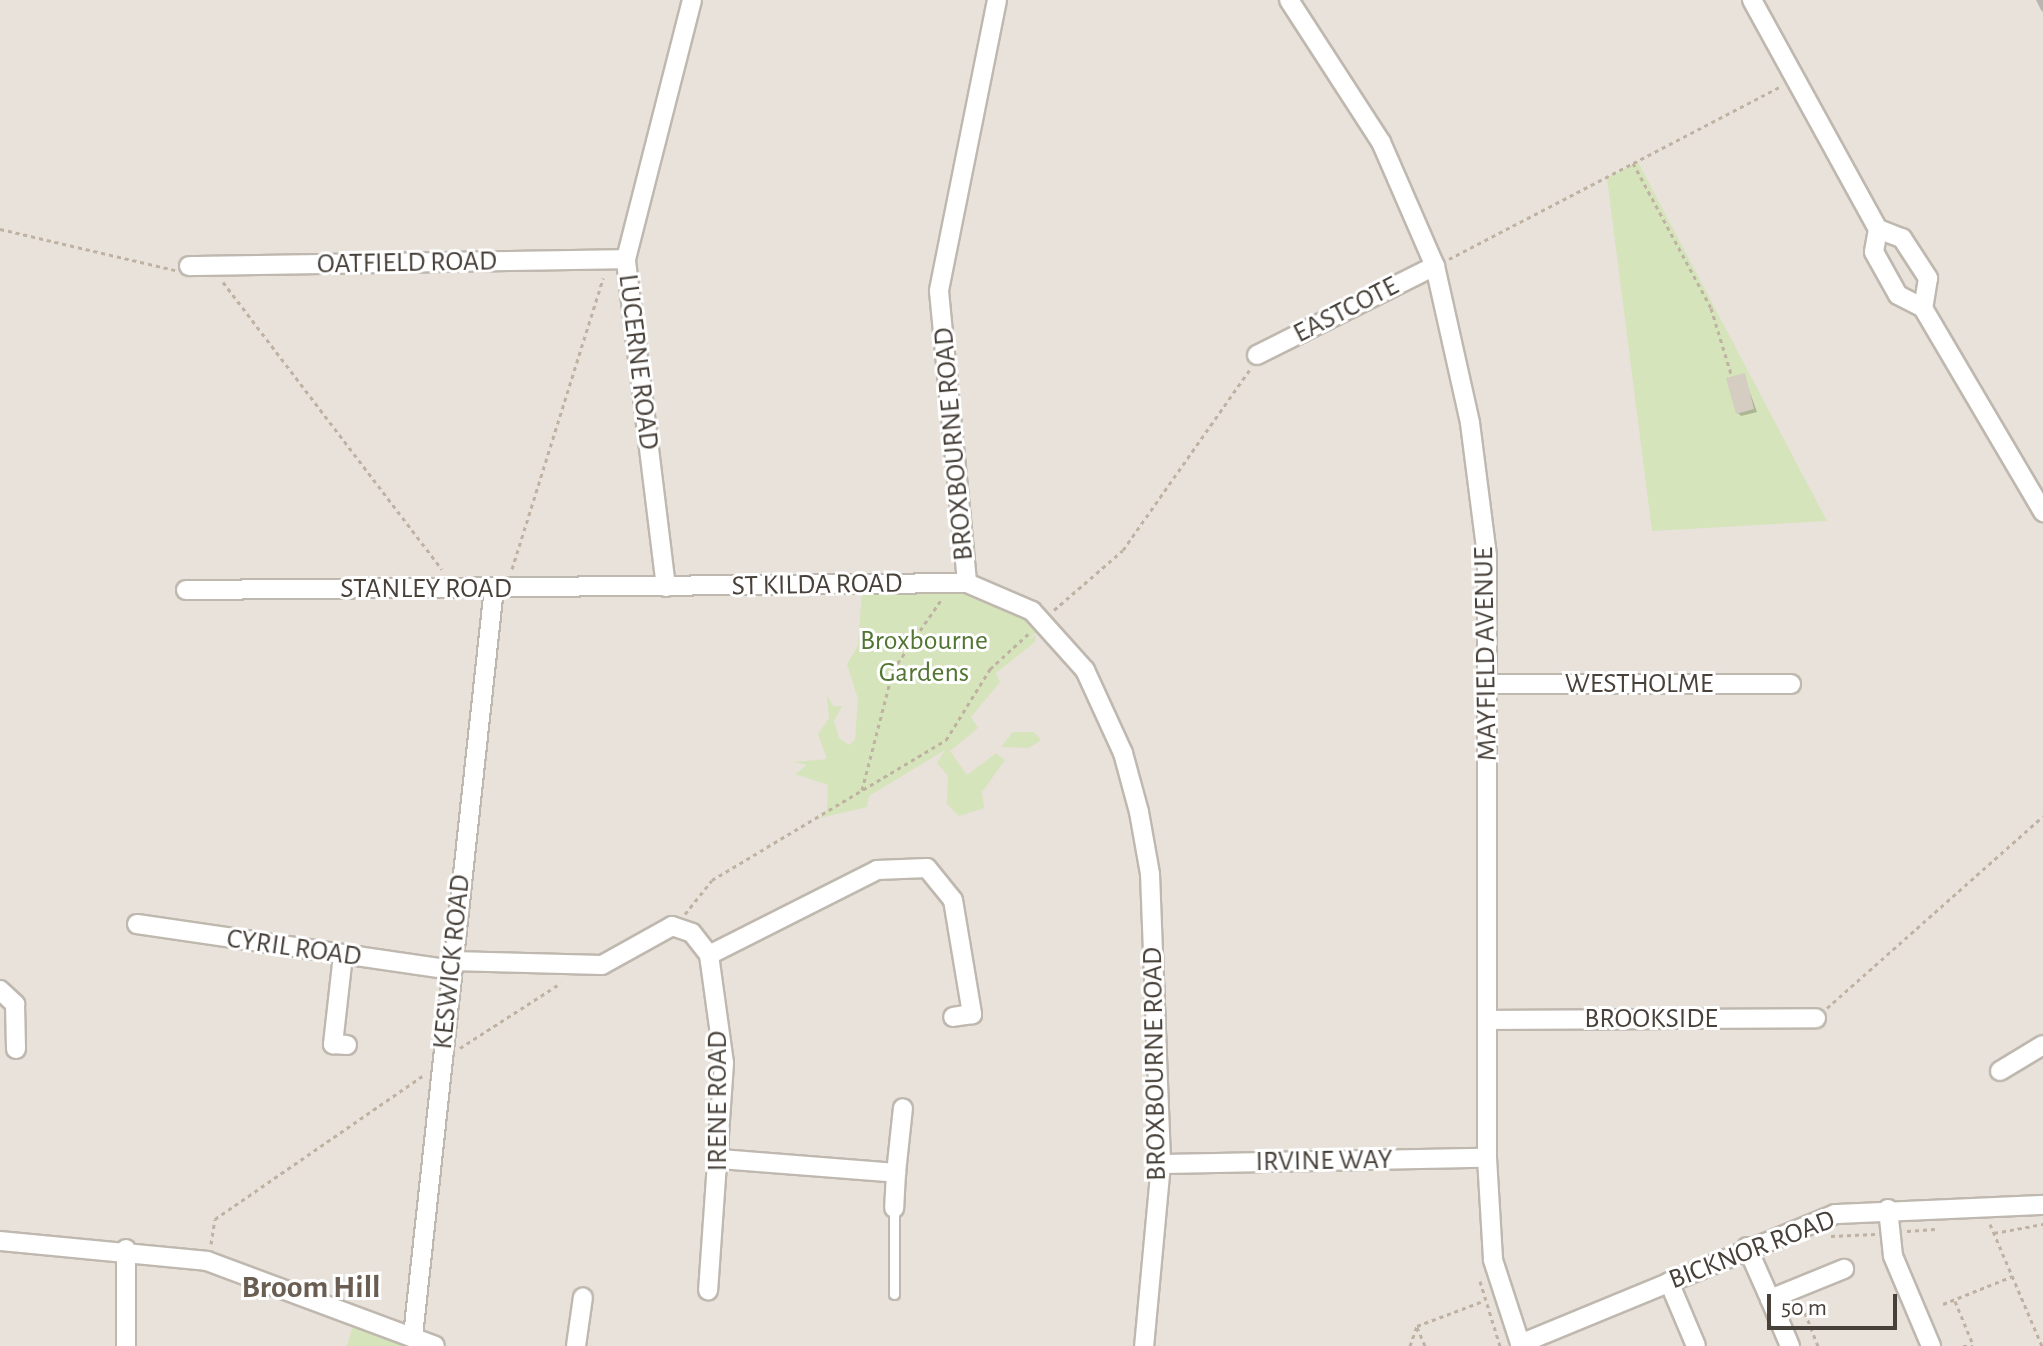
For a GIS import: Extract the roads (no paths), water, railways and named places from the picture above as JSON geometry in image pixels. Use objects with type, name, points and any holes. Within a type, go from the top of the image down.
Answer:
[{"type":"street","name":"LUCERNE ROAD","points":[[666,587],[617,259],[692,0]]},
{"type":"street","name":"BROXBOURNE ROAD","points":[[997,0],[939,291],[967,583],[1043,620],[1106,708],[1139,812],[1150,874],[1161,1164],[1144,1346]]},
{"type":"street","name":"MAYFIELD AVENUE","points":[[1289,0],[1381,142],[1435,266],[1474,453],[1487,556],[1487,1158],[1493,1260],[1521,1345]]},
{"type":"street","points":[[1752,0],[1878,229],[1874,252],[1892,284],[1923,308],[2043,512]]},
{"type":"street","points":[[1878,229],[1902,238],[1928,278],[1923,308]]},
{"type":"street","name":"OATFIELD ROAD","points":[[189,266],[617,259]]},
{"type":"street","name":"EASTCOTE","points":[[1257,355],[1435,266]]},
{"type":"street","name":"ST KILDA ROAD","points":[[666,587],[967,583]]},
{"type":"street","name":"STANLEY ROAD","points":[[186,590],[666,587]]},
{"type":"street","name":"KESWICK ROAD","points":[[413,1336],[451,966],[500,588]]},
{"type":"street","name":"WESTHOLME","points":[[1487,684],[1791,684]]},
{"type":"street","points":[[451,966],[588,965],[618,959],[680,925],[709,955],[877,870],[927,868],[953,900],[972,1014],[953,1017]]},
{"type":"street","name":"CYRIL ROAD","points":[[137,924],[343,955],[451,966]]},
{"type":"street","points":[[343,955],[333,1044],[347,1045]]},
{"type":"street","name":"IRENE ROAD","points":[[708,1290],[720,1159],[724,1063],[709,955]]},
{"type":"street","points":[[0,990],[15,1004],[16,1049]]},
{"type":"street","name":"BROOKSIDE","points":[[1487,1020],[1816,1018]]},
{"type":"street","points":[[2000,1071],[2043,1045]]},
{"type":"street","points":[[894,1208],[903,1108]]},
{"type":"street","name":"IRVINE WAY","points":[[1161,1164],[1487,1158]]},
{"type":"street","points":[[720,1159],[896,1173]]},
{"type":"street","name":"BICKNOR ROAD","points":[[1521,1345],[1747,1247],[1823,1219],[1888,1209],[2043,1205]]},
{"type":"street","points":[[1888,1209],[1889,1233],[1931,1346]]},
{"type":"street","points":[[0,1241],[126,1249],[207,1261],[435,1346]]},
{"type":"street","points":[[1747,1247],[1790,1346]]},
{"type":"street","points":[[126,1249],[126,1346]]},
{"type":"street","points":[[1770,1299],[1844,1269]]},
{"type":"street","points":[[1669,1282],[1696,1346]]},
{"type":"street","points":[[576,1346],[583,1297]]},
{"type":"lane","points":[[894,1208],[894,1294]]},
{"type":"district","name":"Broom Hill","points":[[311,1287]]},
{"type":"park label","name":"Broxbourne Gardens","points":[[924,657]]}]
